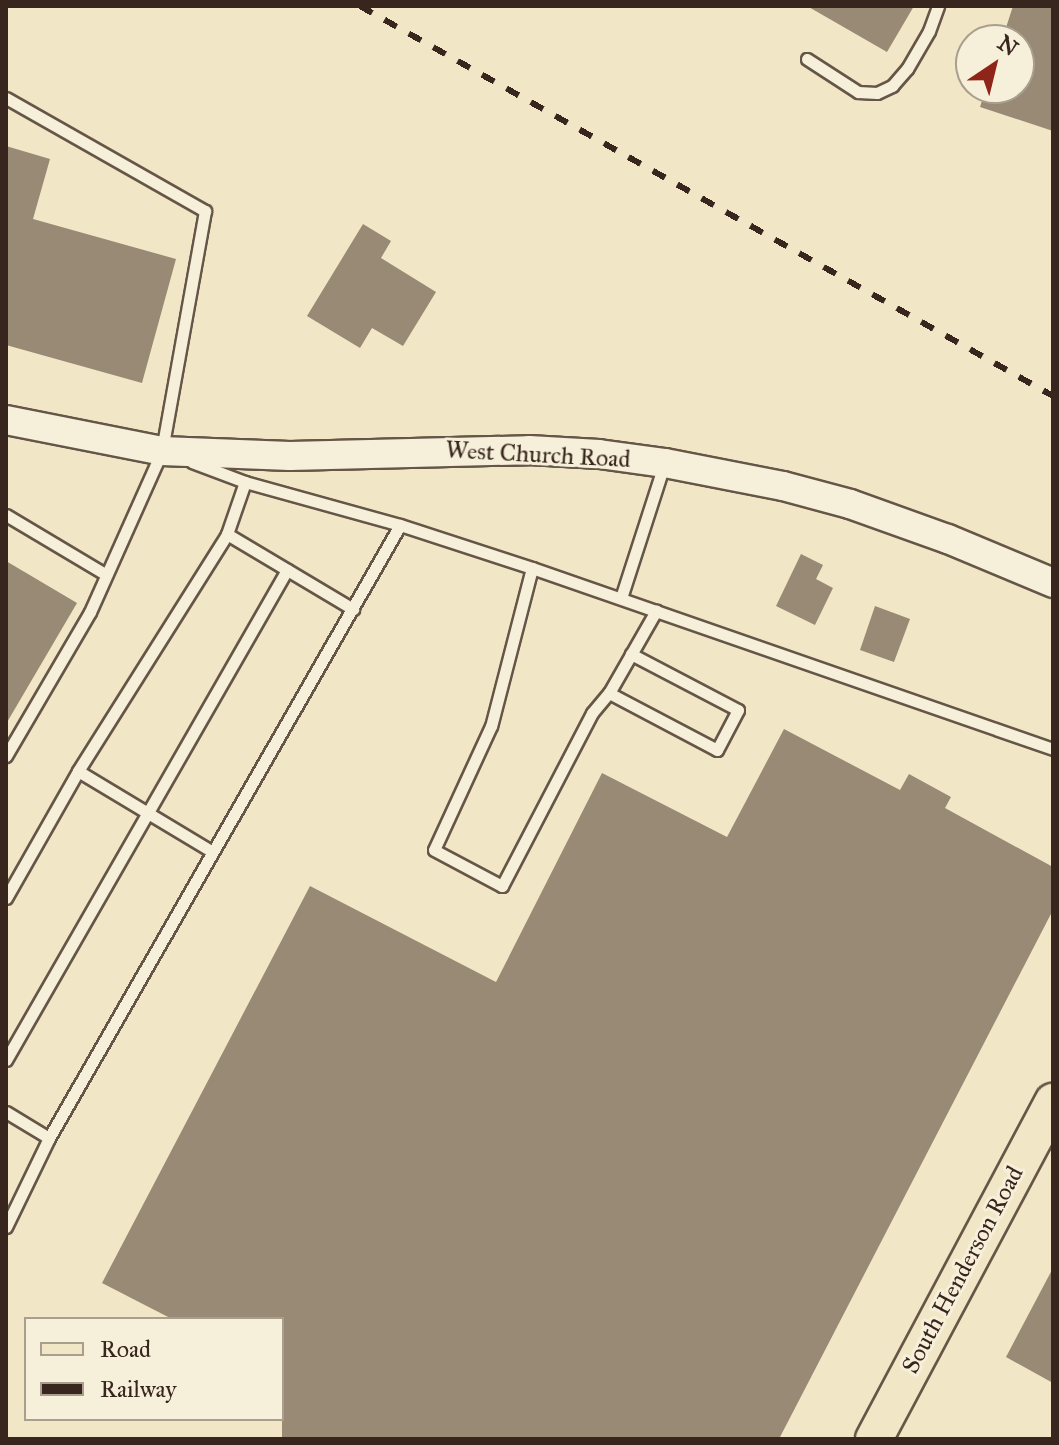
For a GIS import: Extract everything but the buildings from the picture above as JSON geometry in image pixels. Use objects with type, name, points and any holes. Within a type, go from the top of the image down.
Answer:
[{"type":"main road","name":"South Henderson Road","points":[[874,1439],[1053,1102]]},
{"type":"street","name":"West Church Road","points":[[6,420],[162,451],[290,456],[529,450],[599,454],[665,463],[783,486],[850,504],[948,539],[1053,583]]},
{"type":"lane","points":[[807,59],[858,92],[877,93],[892,86],[907,69],[929,31],[938,6]]},
{"type":"lane","points":[[6,98],[205,211],[162,451],[90,612],[6,756]]},
{"type":"lane","points":[[162,451],[245,482],[400,525],[532,568],[1053,749]]},
{"type":"lane","points":[[621,598],[665,463]]},
{"type":"lane","points":[[6,898],[78,771],[227,534],[245,482]]},
{"type":"lane","points":[[6,515],[105,574]]},
{"type":"lane","points":[[6,1227],[49,1138],[400,525]]},
{"type":"lane","points":[[227,534],[353,609]]},
{"type":"lane","points":[[532,568],[491,726],[434,850],[502,886],[592,713],[609,693],[656,611]]},
{"type":"lane","points":[[6,1060],[287,570]]},
{"type":"lane","points":[[609,693],[717,750],[738,710],[631,654]]},
{"type":"lane","points":[[78,771],[213,852]]},
{"type":"lane","points":[[6,1112],[49,1138]]},
{"type":"railway","points":[[360,6],[1053,396]]}]
